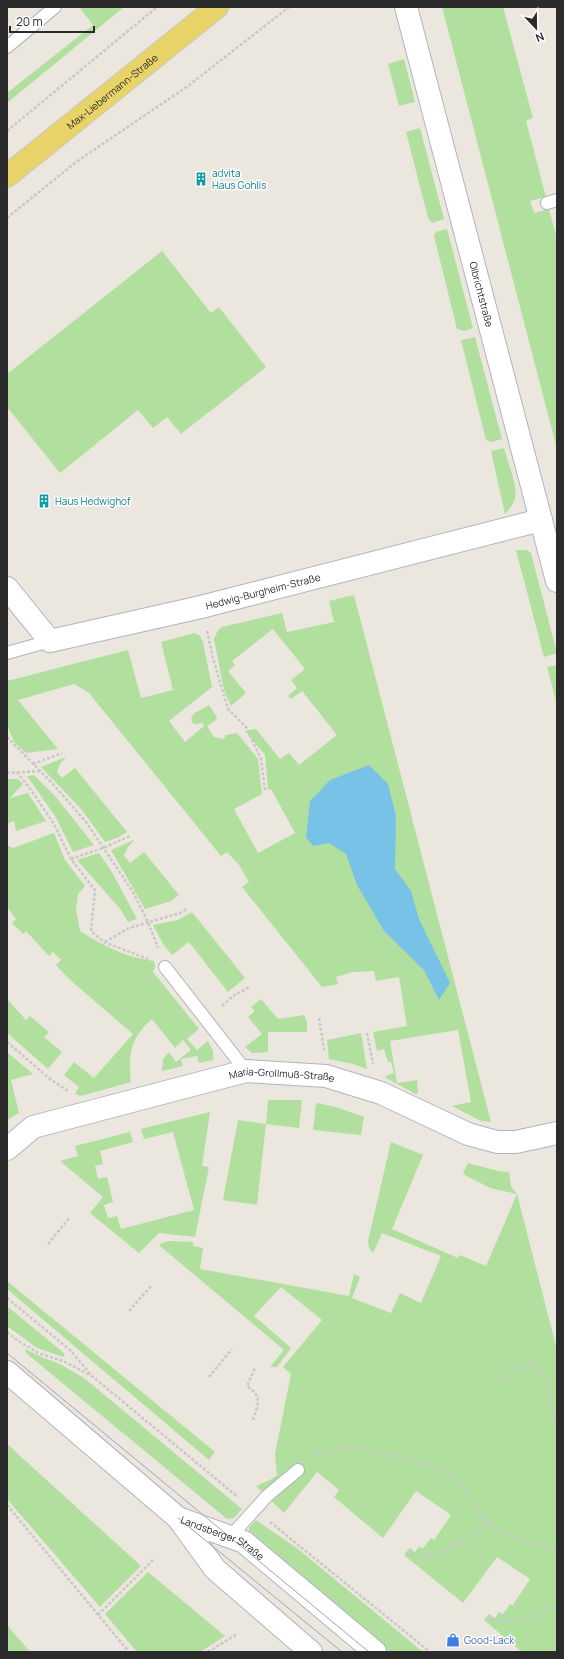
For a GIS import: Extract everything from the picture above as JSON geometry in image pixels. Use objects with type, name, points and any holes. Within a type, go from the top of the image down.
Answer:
[{"type":"main road","name":"Max-Liebermann-Straße","points":[[7,176],[217,7]]},
{"type":"street","name":"Olbrichtstraße","points":[[406,7],[548,530],[557,581]]},
{"type":"street","name":"Hedwig-Burgheim-Straße","points":[[50,641],[548,530]]},
{"type":"street","points":[[7,588],[50,641]]},
{"type":"street","name":"Maria-Grollmuß-Straße","points":[[7,1149],[33,1127],[246,1071],[326,1076],[381,1093],[468,1134],[497,1142],[516,1142],[557,1133]]},
{"type":"street","points":[[7,1372],[178,1518]]},
{"type":"street","name":"Landsberger Straße","points":[[178,1518],[244,1542],[374,1652]]},
{"type":"street","name":"Landsberger Straße","points":[[178,1518],[215,1570],[311,1652]]},
{"type":"lane","points":[[7,46],[55,7]]},
{"type":"lane","points":[[7,653],[50,641]]},
{"type":"lane","points":[[165,967],[246,1071]]},
{"type":"lane","points":[[230,1537],[267,1496],[298,1470]]},
{"type":"path","points":[[7,131],[158,7]]},
{"type":"path","points":[[7,218],[76,162],[188,86],[289,7]]},
{"type":"path","points":[[202,607],[213,658],[228,709],[246,727],[261,759],[265,791]]},
{"type":"path","points":[[7,737],[86,822],[133,892],[148,922],[165,967]]},
{"type":"path","points":[[33,764],[62,753]]},
{"type":"path","points":[[7,772],[40,771]]},
{"type":"path","points":[[17,772],[54,824],[71,859],[95,890],[91,931],[104,942],[165,967]]},
{"type":"path","points":[[71,859],[103,848],[130,836]]},
{"type":"path","points":[[104,942],[129,928],[180,913],[188,908]]},
{"type":"path","points":[[206,1019],[233,996],[252,986]]},
{"type":"path","points":[[320,1018],[322,1038]]},
{"type":"path","points":[[7,1042],[50,1079],[96,1110]]},
{"type":"path","points":[[48,1244],[70,1217]]},
{"type":"path","points":[[130,1311],[152,1284]]},
{"type":"path","points":[[7,1298],[71,1351],[92,1376],[254,1510],[430,1652]]},
{"type":"path","points":[[7,1332],[38,1353],[63,1361],[92,1376]]},
{"type":"path","points":[[209,1377],[232,1349]]},
{"type":"path","points":[[503,1383],[517,1366],[526,1363],[538,1368],[546,1381],[553,1402],[557,1431]]},
{"type":"path","points":[[253,1420],[259,1400],[255,1392],[247,1386],[255,1368]]},
{"type":"path","points":[[307,1458],[313,1455],[336,1451],[359,1449],[380,1453],[426,1466],[454,1477],[465,1486],[482,1516],[488,1522],[508,1535],[557,1551]]},
{"type":"path","points":[[7,1505],[128,1652]]},
{"type":"path","points":[[406,1552],[418,1557],[430,1556],[462,1541],[488,1522]]},
{"type":"path","points":[[98,1615],[153,1560]]},
{"type":"path","points":[[486,1618],[515,1623],[535,1618],[557,1606]]},
{"type":"path","points":[[208,1652],[237,1634]]},
{"type":"green space","points":[[79,7],[124,7],[7,103],[7,93],[93,25]]},
{"type":"green space","points":[[442,7],[503,7],[533,118],[526,121],[546,197],[530,201],[534,213],[549,209],[557,239],[557,449]]},
{"type":"green space","points":[[404,59],[415,102],[399,106],[388,64]]},
{"type":"green space","points":[[420,128],[444,219],[432,223],[428,218],[406,132]]},
{"type":"green space","points":[[447,229],[473,328],[464,331],[457,329],[434,236],[436,232]]},
{"type":"green space","points":[[162,251],[211,313],[219,307],[266,367],[181,434],[167,417],[153,428],[138,410],[60,473],[7,407],[7,374]]},
{"type":"green space","points":[[475,337],[502,439],[492,442],[486,440],[461,340]]},
{"type":"green space","points":[[504,448],[514,480],[516,493],[514,502],[505,514],[491,451]]},
{"type":"green space","points":[[516,550],[526,550],[531,553],[557,653],[544,657]]},
{"type":"green space","points":[[354,595],[491,1122],[481,1121],[452,1106],[471,1102],[458,1030],[390,1041],[397,1083],[417,1080],[418,1093],[416,1094],[386,1078],[385,1076],[394,1073],[391,1062],[388,1062],[384,1049],[377,1051],[373,1032],[407,1026],[399,977],[376,981],[374,971],[353,972],[336,977],[338,984],[322,987],[242,887],[249,882],[239,865],[227,852],[221,856],[89,693],[74,684],[18,700],[58,749],[26,753],[14,742],[7,725],[7,681],[128,650],[141,698],[173,690],[161,642],[195,633],[200,636],[203,642],[212,687],[169,721],[185,742],[204,726],[202,723],[194,724],[191,720],[193,714],[209,705],[217,717],[216,720],[207,726],[214,737],[224,739],[226,735],[237,733],[258,759],[262,794],[234,809],[258,853],[295,833],[271,789],[268,790],[265,755],[245,731],[256,729],[280,759],[289,753],[299,765],[337,735],[302,691],[291,699],[288,696],[297,688],[291,680],[305,669],[273,629],[232,661],[235,665],[228,671],[246,693],[231,706],[224,690],[214,639],[218,630],[222,627],[282,613],[287,632],[334,622],[329,601]]},
{"type":"green space","points":[[557,665],[557,705],[547,667]]},
{"type":"green space","points":[[66,757],[60,764],[57,772],[62,778],[75,768],[127,832],[119,837],[105,842],[82,810],[41,767]]},
{"type":"green space","points":[[34,775],[55,796],[94,845],[73,852],[55,816],[27,776]]},
{"type":"green space","points":[[7,779],[18,779],[23,784],[10,798],[28,793],[46,821],[16,831],[14,821],[7,824]]},
{"type":"green space","points":[[54,833],[65,860],[85,886],[78,894],[76,910],[80,931],[115,950],[134,957],[154,961],[155,967],[153,972],[199,1029],[187,1039],[197,1050],[208,1041],[213,1051],[213,1060],[199,1063],[197,1056],[181,1059],[183,1066],[162,1071],[163,1059],[169,1052],[176,1062],[191,1050],[183,1040],[175,1048],[152,1019],[139,1033],[132,1048],[130,1063],[131,1082],[81,1096],[75,1094],[79,1087],[64,1075],[74,1062],[94,1078],[133,1034],[69,979],[56,965],[61,960],[53,952],[49,956],[26,931],[23,934],[12,923],[16,919],[7,907],[7,845],[13,848]]},
{"type":"green space","points":[[134,840],[124,855],[130,863],[144,852],[179,895],[171,901],[145,909],[111,850]]},
{"type":"green space","points":[[99,853],[112,872],[137,919],[128,922],[121,910],[77,860]]},
{"type":"green space","points":[[192,912],[245,978],[228,992],[189,942],[172,955],[163,944],[153,925],[178,920]]},
{"type":"green space","points":[[7,999],[26,1020],[30,1016],[49,1032],[44,1037],[62,1052],[48,1069],[7,1033]]},
{"type":"green space","points":[[261,999],[278,1019],[304,1015],[307,1022],[307,1032],[268,1032],[268,1052],[252,1053],[245,1047],[262,1034],[248,1017],[255,1011],[251,1007]]},
{"type":"green space","points":[[361,1033],[367,1069],[353,1064],[329,1059],[327,1040]]},
{"type":"green space","points":[[7,1052],[33,1074],[11,1080],[19,1113],[7,1120]]},
{"type":"green space","points":[[268,1100],[302,1101],[299,1128],[266,1124]]},
{"type":"green space","points":[[318,1103],[339,1108],[364,1117],[361,1135],[313,1130],[316,1104]]},
{"type":"green space","points":[[210,1112],[202,1166],[209,1167],[195,1237],[159,1233],[139,1253],[90,1213],[103,1197],[60,1161],[78,1156],[75,1146],[130,1132],[133,1142],[100,1151],[103,1164],[95,1166],[98,1179],[107,1177],[113,1202],[104,1205],[108,1218],[117,1216],[121,1229],[194,1210],[173,1132],[144,1139],[141,1129]]},
{"type":"green space","points":[[238,1120],[266,1124],[257,1205],[223,1200]]},
{"type":"green space","points":[[391,1142],[423,1155],[392,1229],[458,1258],[460,1255],[486,1266],[517,1194],[557,1350],[557,1649],[555,1652],[522,1652],[484,1620],[489,1614],[495,1618],[499,1612],[503,1614],[510,1604],[513,1605],[530,1579],[497,1557],[463,1603],[404,1555],[410,1548],[415,1552],[419,1547],[423,1548],[431,1538],[434,1540],[451,1515],[416,1491],[383,1538],[334,1497],[339,1490],[317,1472],[284,1513],[256,1486],[277,1475],[275,1454],[291,1374],[283,1367],[322,1320],[281,1287],[254,1316],[291,1348],[277,1367],[270,1367],[284,1350],[159,1244],[170,1241],[193,1242],[193,1246],[203,1248],[200,1269],[349,1296],[354,1274],[360,1277],[352,1298],[391,1313],[400,1293],[421,1303],[441,1256],[382,1233],[373,1253],[369,1248],[368,1241]]},
{"type":"green space","points":[[468,1163],[498,1171],[509,1172],[511,1186],[517,1194],[490,1188],[463,1174]]},
{"type":"green space","points":[[7,1281],[215,1452],[209,1460],[7,1289]]},
{"type":"green space","points":[[7,1306],[65,1354],[63,1357],[37,1348],[7,1326]]},
{"type":"green space","points":[[25,1349],[60,1364],[84,1378],[242,1509],[234,1518],[227,1519],[26,1353]]},
{"type":"green space","points":[[7,1444],[141,1566],[100,1607],[7,1499]]},
{"type":"green space","points":[[256,1520],[298,1549],[423,1652],[380,1652],[249,1537],[249,1528]]},
{"type":"green space","points":[[148,1572],[225,1636],[200,1652],[137,1652],[105,1614]]},
{"type":"green space","points":[[7,1625],[30,1652],[7,1652]]},
{"type":"water","points":[[369,765],[388,784],[396,816],[395,869],[411,891],[419,919],[450,983],[439,1000],[424,970],[384,931],[357,885],[346,854],[329,843],[313,846],[306,837],[310,801],[330,780]]},
{"type":"tram line","points":[[7,1353],[369,1652]]},
{"type":"tram line","points":[[178,1518],[342,1652]]},
{"type":"place","name":"advita Haus Gohlis","points":[[201,179]]},
{"type":"place","name":"Haus Hedwighof","points":[[44,501]]},
{"type":"place","name":"Good-Lack","points":[[453,1640]]}]
